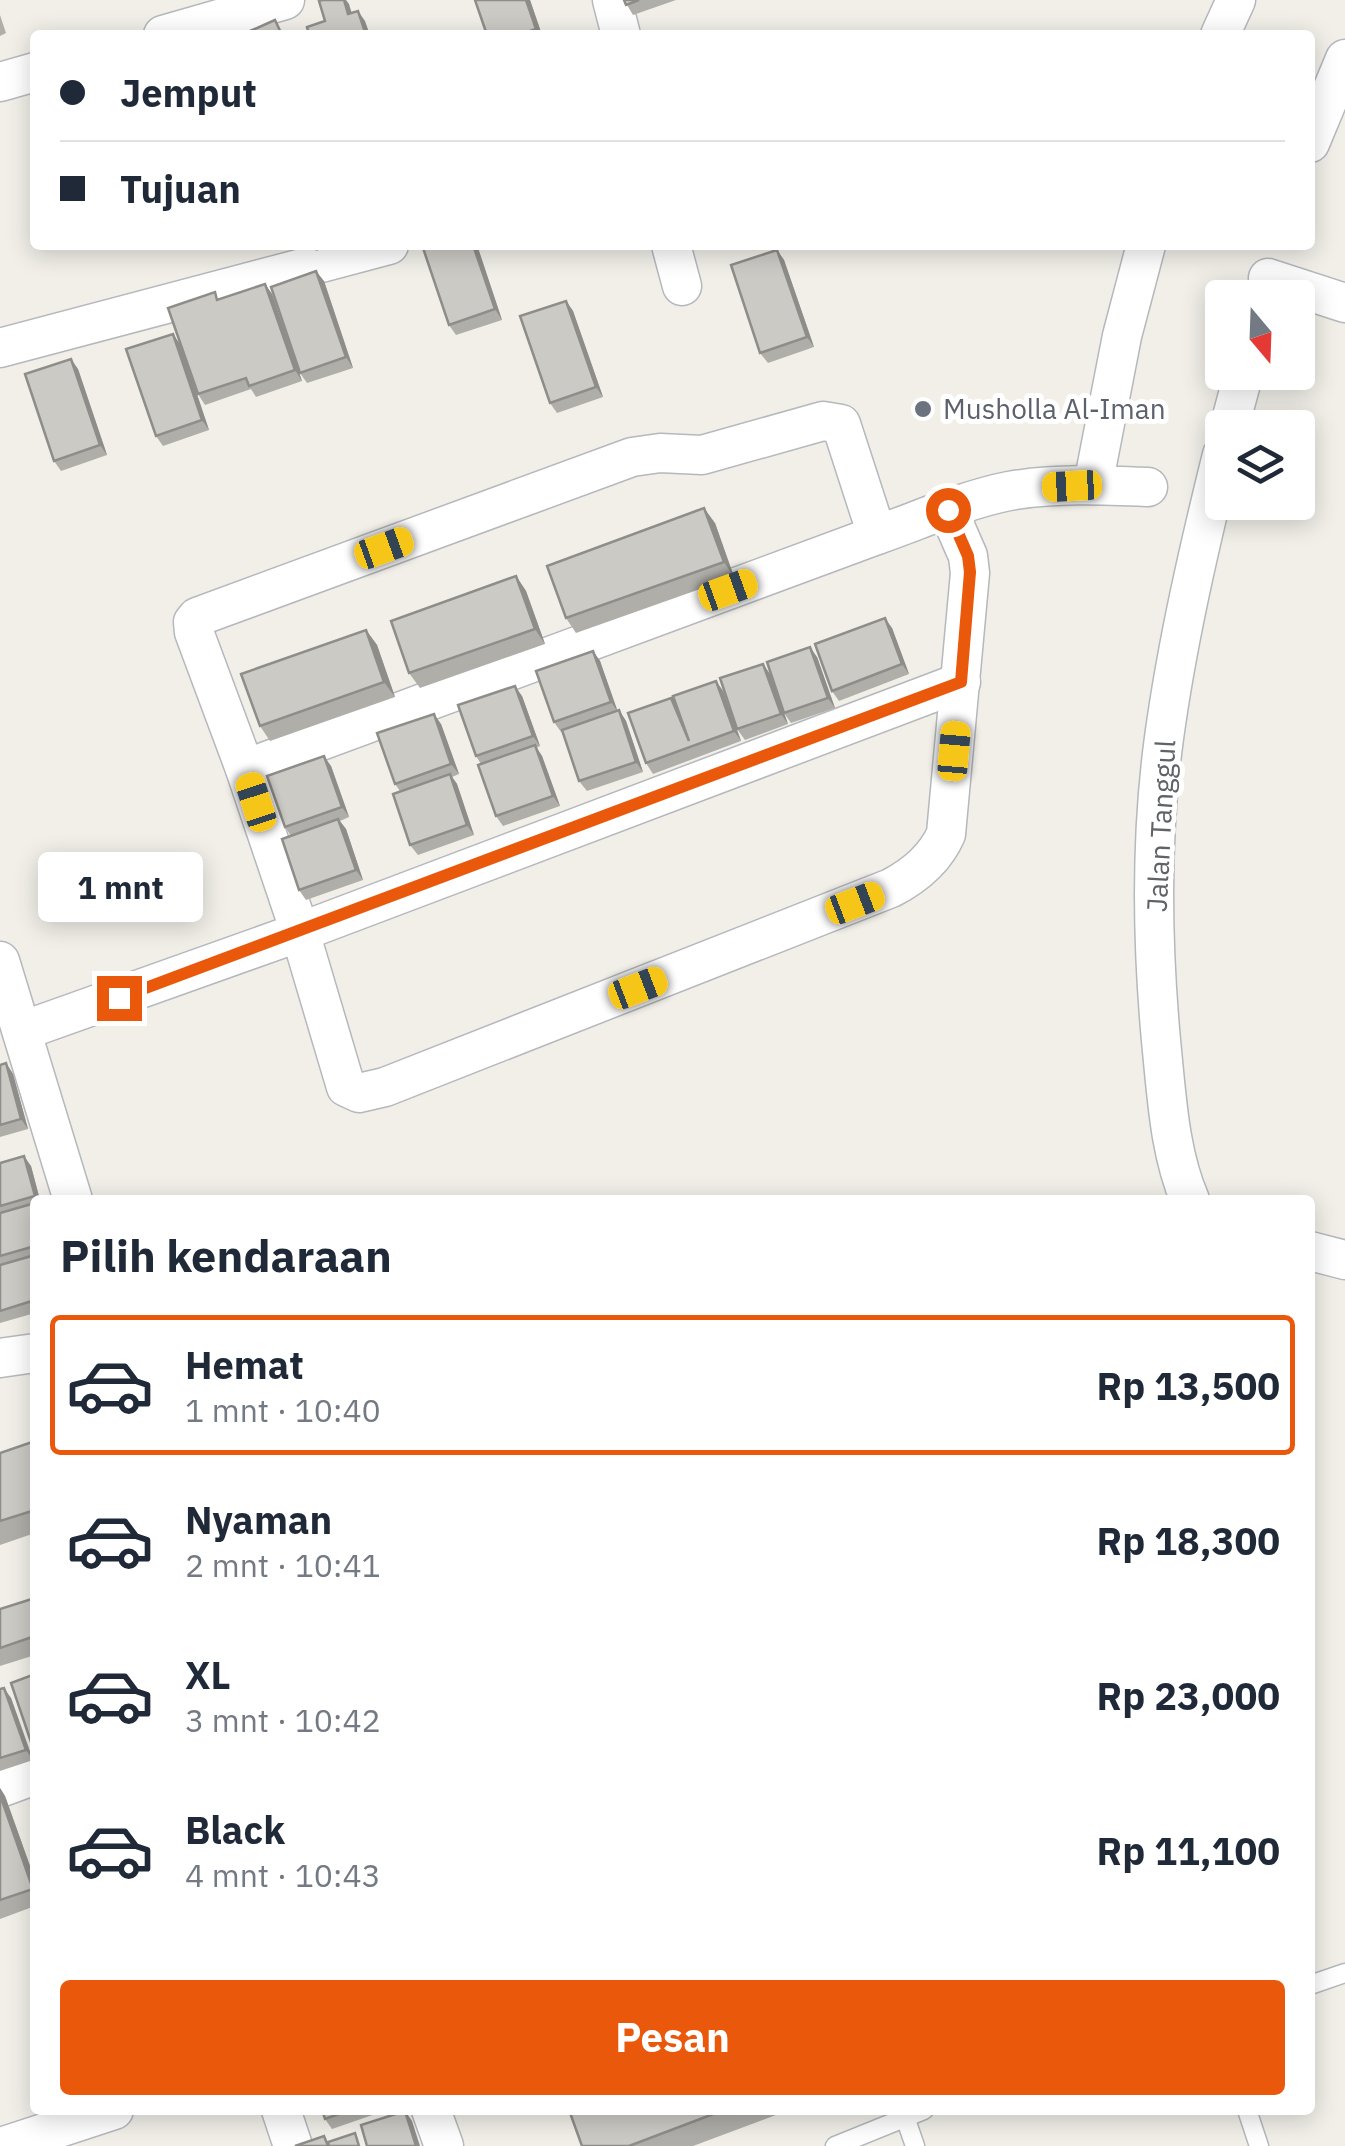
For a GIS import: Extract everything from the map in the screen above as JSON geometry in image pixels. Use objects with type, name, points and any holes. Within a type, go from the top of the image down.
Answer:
[{"type":"street","points":[[180,30],[285,0]]},
{"type":"street","points":[[612,0],[620,30]]},
{"type":"street","points":[[1222,30],[1236,0]]},
{"type":"street","points":[[1315,131],[1345,60]]},
{"type":"street","points":[[0,82],[30,73]]},
{"type":"street","points":[[0,348],[370,250]]},
{"type":"street","points":[[672,250],[682,286]]},
{"type":"street","points":[[1093,485],[1122,336],[1145,250]]},
{"type":"street","points":[[1269,274],[1345,304]]},
{"type":"street","points":[[877,535],[841,424],[823,421],[702,455],[660,452],[632,457],[197,616],[194,632],[300,932],[344,1084],[359,1093],[385,1087],[891,888],[912,876],[938,851],[946,834],[970,572],[960,506]]},
{"type":"street","points":[[245,769],[960,506],[1009,492],[1093,485],[1148,487]]},
{"type":"street","name":"Jalan Tanggul","points":[[1188,1195],[1179,1172],[1167,1101],[1157,998],[1158,797],[1176,665],[1208,520]]},
{"type":"street","points":[[22,1031],[300,932],[961,682]]},
{"type":"street","points":[[0,961],[71,1195]]},
{"type":"street","points":[[1315,1252],[1345,1260]]},
{"type":"street","points":[[0,1358],[30,1354]]},
{"type":"street","points":[[0,1788],[30,1776]]},
{"type":"street","points":[[4,2146],[99,2115]]},
{"type":"street","points":[[282,2115],[293,2146]]},
{"type":"street","points":[[432,2115],[444,2146]]},
{"type":"lane","points":[[1315,1983],[1344,1974]]},
{"type":"lane","points":[[835,2146],[912,2115]]},
{"type":"lane","points":[[1248,2115],[1259,2146]]},
{"type":"lane","points":[[905,2118],[915,2146]]},
{"type":"building","points":[[344,0],[348,14],[358,11],[364,30],[308,30],[307,27],[325,21],[319,1]]},
{"type":"building","points":[[475,0],[526,0],[536,29],[533,30],[485,30]]},
{"type":"building","points":[[275,20],[280,30],[252,30]]},
{"type":"building","points":[[424,250],[475,250],[495,309],[449,325]]},
{"type":"building","points":[[777,250],[807,337],[760,353],[731,265]]},
{"type":"building","points":[[316,271],[346,357],[300,373],[271,287]]},
{"type":"building","points":[[265,284],[295,370],[249,386],[246,378],[198,394],[168,308],[215,292],[217,300]]},
{"type":"building","points":[[566,301],[596,387],[550,403],[520,316]]},
{"type":"building","points":[[173,334],[202,420],[156,436],[126,349]]},
{"type":"building","points":[[71,359],[100,445],[54,461],[25,374]]},
{"type":"building","points":[[704,508],[724,562],[566,618],[547,566]]},
{"type":"building","points":[[516,576],[535,629],[409,673],[391,621]]},
{"type":"building","points":[[885,618],[902,664],[832,691],[815,644]]},
{"type":"building","points":[[366,630],[384,682],[260,726],[241,674]]},
{"type":"building","points":[[810,647],[828,698],[784,713],[767,662]]},
{"type":"building","points":[[593,651],[611,702],[554,722],[536,671]]},
{"type":"building","points":[[763,664],[781,714],[737,729],[720,678]]},
{"type":"building","points":[[716,681],[734,731],[646,763],[628,713],[671,698],[689,741],[673,696]]},
{"type":"building","points":[[515,686],[533,736],[476,756],[458,705]]},
{"type":"building","points":[[619,710],[636,762],[579,781],[562,730]]},
{"type":"building","points":[[434,714],[451,764],[395,784],[377,733]]},
{"type":"building","points":[[535,745],[553,796],[496,816],[478,765]]},
{"type":"building","points":[[324,756],[342,807],[285,827],[267,776]]},
{"type":"building","points":[[450,774],[467,825],[410,845],[393,794]]},
{"type":"building","points":[[338,819],[356,870],[299,890],[282,839]]},
{"type":"building","points":[[6,1063],[21,1119],[0,1125],[0,1065]]},
{"type":"building","points":[[24,1156],[35,1195],[0,1206],[0,1163]]},
{"type":"building","points":[[30,1204],[30,1247],[0,1256],[0,1213]]},
{"type":"building","points":[[30,1256],[30,1302],[0,1311],[0,1265]]},
{"type":"building","points":[[30,1443],[30,1512],[0,1521],[0,1453]]},
{"type":"building","points":[[30,1600],[30,1638],[0,1648],[0,1609]]},
{"type":"building","points":[[30,1676],[30,1739],[11,1683]]},
{"type":"building","points":[[4,1688],[26,1750],[0,1758],[0,1689]]},
{"type":"building","points":[[0,1795],[30,1890],[0,1900]]},
{"type":"building","points":[[406,2115],[416,2146],[367,2146],[361,2125]]},
{"type":"building","points":[[571,2115],[711,2115],[629,2146],[582,2146]]},
{"type":"building","points":[[355,2133],[359,2146],[329,2146],[328,2142]]},
{"type":"building","points":[[324,2136],[328,2146],[295,2146]]},
{"type":"place","name":"Musholla Al-Iman","points":[[923,409]]},
{"type":"route","points":[[119,998],[961,682],[970,572],[968,556],[948,510]]}]
